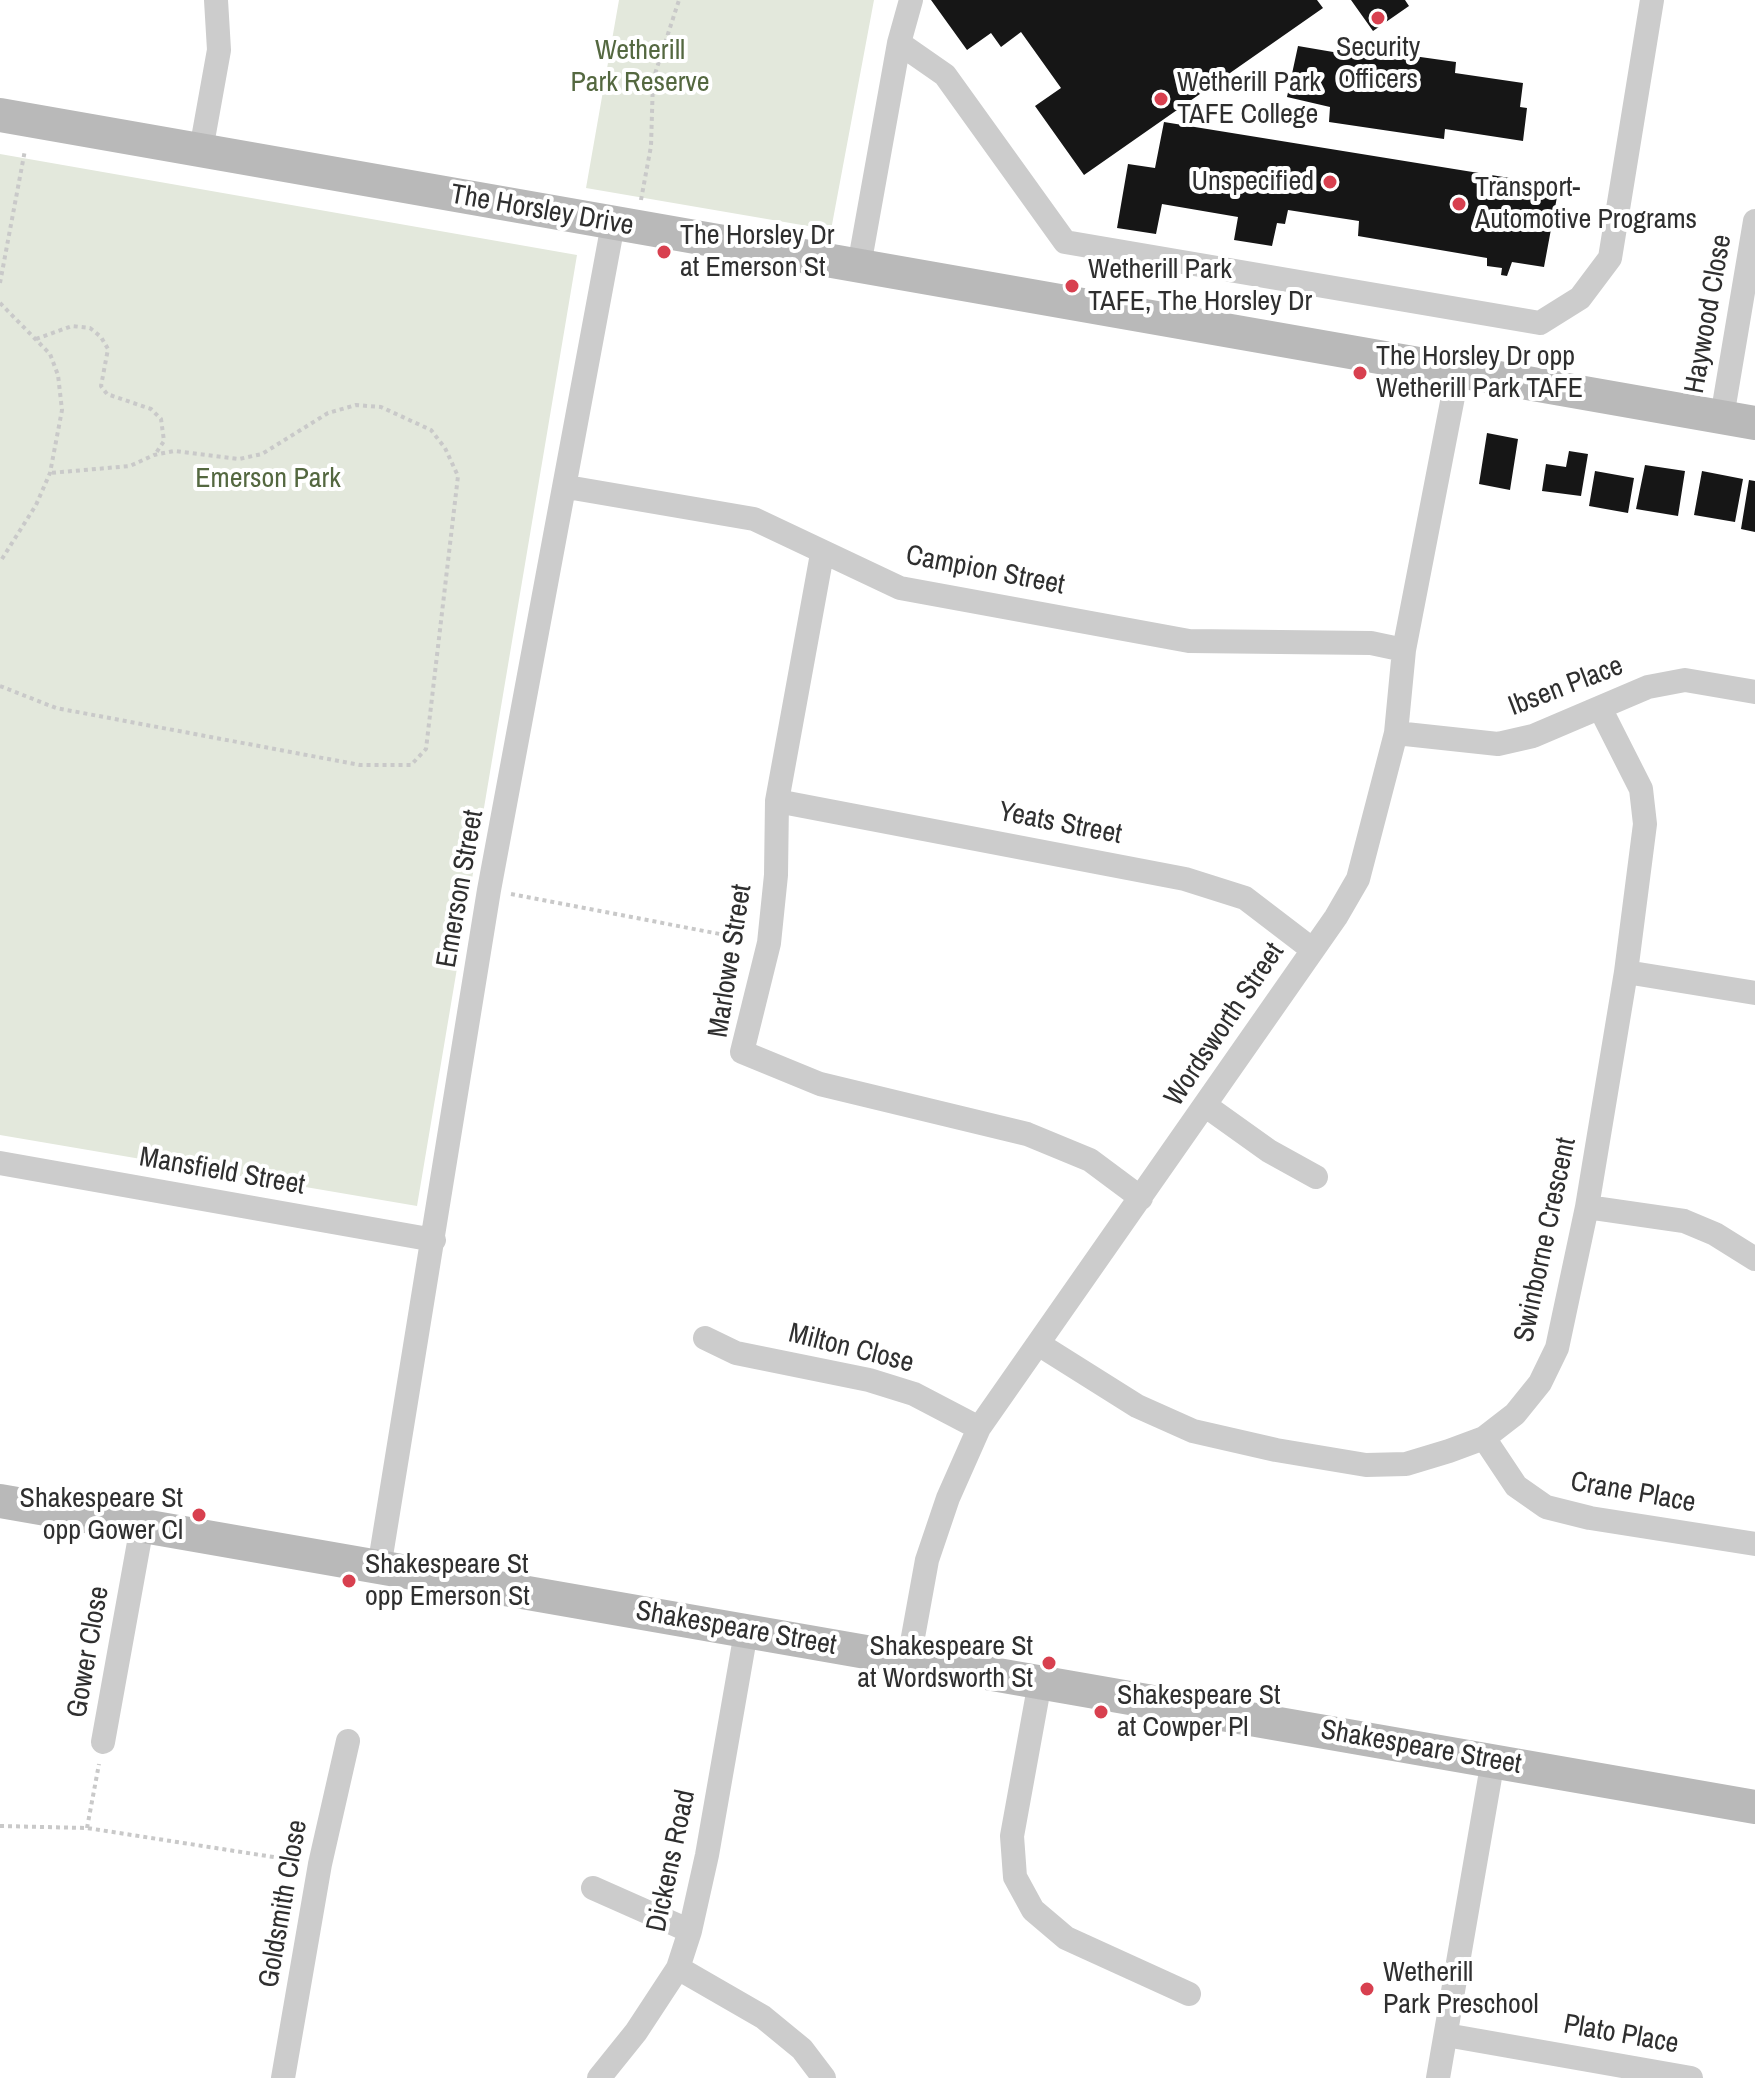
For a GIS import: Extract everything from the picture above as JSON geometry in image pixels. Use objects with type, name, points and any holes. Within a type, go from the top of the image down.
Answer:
[{"type":"street","points":[[201,150],[219,50],[216,0]]},
{"type":"street","points":[[859,266],[899,43],[911,0]]},
{"type":"street","points":[[899,43],[945,75],[1065,242],[1540,323],[1580,298],[1610,258],[1652,0]]},
{"type":"street","name":"The Horsley Drive","points":[[0,115],[1745,420]]},
{"type":"street","name":"Haywood Close","points":[[1745,420],[1755,221]]},
{"type":"street","name":"Emerson Street","points":[[379,1568],[489,890],[567,487],[613,224]]},
{"type":"street","name":"Wordsworth Street","points":[[909,1659],[927,1560],[948,1498],[979,1428],[1206,1106],[1358,879],[1396,733],[1404,650],[1458,371]]},
{"type":"street","name":"Campion Street","points":[[567,487],[754,519],[822,554],[900,588],[1189,641],[1371,643],[1404,650]]},
{"type":"street","name":"Marlowe Street","points":[[822,554],[777,801],[776,875],[769,943],[742,1052],[820,1084],[1027,1134],[1090,1160],[1141,1198]]},
{"type":"street","name":"Ibsen Place","points":[[1396,733],[1498,744],[1533,736],[1601,710],[1648,687],[1685,680],[1755,692]]},
{"type":"street","name":"Swinborne Crescent","points":[[1040,1345],[1137,1406],[1193,1431],[1276,1450],[1366,1465],[1406,1464],[1484,1438],[1515,1414],[1540,1383],[1557,1348],[1587,1207],[1626,972],[1645,824],[1641,789],[1601,710]]},
{"type":"street","name":"Yeats Street","points":[[777,801],[1185,879],[1245,898],[1313,950]]},
{"type":"street","points":[[1626,972],[1755,993]]},
{"type":"street","points":[[1206,1106],[1269,1151],[1316,1177]]},
{"type":"street","name":"Mansfield Street","points":[[0,1163],[434,1240]]},
{"type":"street","points":[[1587,1207],[1684,1221],[1715,1234],[1755,1259]]},
{"type":"street","name":"Milton Close","points":[[705,1338],[736,1353],[869,1380],[914,1394],[979,1428]]},
{"type":"street","name":"Crane Place","points":[[1484,1438],[1516,1486],[1546,1507],[1590,1518],[1755,1544]]},
{"type":"street","name":"Shakespeare Street","points":[[0,1501],[1755,1807]]},
{"type":"street","name":"Gower Close","points":[[103,1742],[142,1526]]},
{"type":"street","name":"Dickens Road","points":[[599,2078],[636,2032],[678,1968],[690,1931],[707,1855],[746,1632]]},
{"type":"street","points":[[1040,1682],[1012,1836],[1015,1877],[1033,1910],[1066,1938],[1189,1994]]},
{"type":"street","name":"Goldsmith Close","points":[[283,2078],[320,1864],[348,1741]]},
{"type":"street","points":[[1438,2078],[1493,1760]]},
{"type":"street","points":[[593,1888],[690,1931]]},
{"type":"street","points":[[678,1968],[763,2017],[802,2049],[824,2078]]},
{"type":"street","name":"Plato Place","points":[[1446,2035],[1691,2078]]},
{"type":"path","points":[[650,205],[640,203],[651,146],[653,80],[679,0]]},
{"type":"path","points":[[0,283],[25,150]]},
{"type":"path","points":[[0,303],[50,354],[62,410],[50,473],[36,505],[0,562]]},
{"type":"path","points":[[36,339],[72,326],[90,328],[101,337],[108,349],[100,375],[101,386],[107,394],[151,409],[161,419],[164,441],[154,455]]},
{"type":"path","points":[[0,686],[56,708],[360,765],[411,765],[426,749],[458,476],[445,448],[431,430],[381,407],[356,405],[328,413],[262,454],[239,459],[174,451],[154,455],[130,466],[50,473]]},
{"type":"path","points":[[489,890],[769,943]]},
{"type":"path","points":[[87,1828],[103,1742]]},
{"type":"path","points":[[0,1826],[87,1828],[320,1864]]},
{"type":"green space","name":"Wetherill Park Reserve","points":[[619,0],[874,0],[831,230],[586,188]]},
{"type":"green space","name":"Emerson Park","points":[[0,154],[577,255],[417,1206],[0,1135]]},
{"type":"building","points":[[931,0],[1317,0],[1323,8],[1084,175],[1035,106],[1061,88],[1021,32],[1001,47],[991,33],[967,50]]},
{"type":"building","name":"Security Officers","points":[[1351,0],[1405,0],[1409,6],[1373,31]]},
{"type":"building","points":[[1298,46],[1339,53],[1342,46],[1456,62],[1455,73],[1523,83],[1520,107],[1527,108],[1523,141],[1445,129],[1444,139],[1329,122],[1330,107],[1287,97]]},
{"type":"building","points":[[1164,122],[1559,186],[1544,267],[1512,262],[1507,276],[1501,275],[1502,268],[1487,266],[1487,258],[1358,236],[1359,221],[1288,210],[1285,224],[1277,223],[1272,246],[1234,240],[1238,217],[1162,204],[1156,234],[1117,228],[1128,164],[1155,168]]},
{"type":"building","points":[[1487,433],[1518,439],[1510,490],[1479,484]]},
{"type":"building","points":[[1569,451],[1588,454],[1581,496],[1542,491],[1546,464],[1566,467]]},
{"type":"building","points":[[1645,465],[1685,471],[1678,516],[1636,509]]},
{"type":"building","points":[[1595,471],[1634,478],[1628,513],[1589,506]]},
{"type":"building","points":[[1702,471],[1743,479],[1735,522],[1694,515]]},
{"type":"building","points":[[1749,480],[1755,481],[1755,532],[1741,529]]},
{"type":"place","name":"Security Officers","points":[[1378,18]]},
{"type":"place","name":"Wetherill Park TAFE College","points":[[1161,99]]},
{"type":"place","name":"Unspecified","points":[[1330,182]]},
{"type":"place","name":"Transport- Automotive Programs","points":[[1459,204]]},
{"type":"place","name":"The Horsley Dr at Emerson St","points":[[664,252]]},
{"type":"place","name":"Wetherill Park TAFE, The Horsley Dr","points":[[1072,286]]},
{"type":"place","name":"The Horsley Dr opp Wetherill Park TAFE","points":[[1360,373]]},
{"type":"place","name":"Shakespeare St opp Gower Cl","points":[[199,1515]]},
{"type":"place","name":"Shakespeare St opp Emerson St","points":[[349,1581]]},
{"type":"place","name":"Shakespeare St at Wordsworth St","points":[[1049,1663]]},
{"type":"place","name":"Shakespeare St at Cowper Pl","points":[[1101,1712]]},
{"type":"place","name":"Wetherill Park Preschool","points":[[1367,1989]]}]
